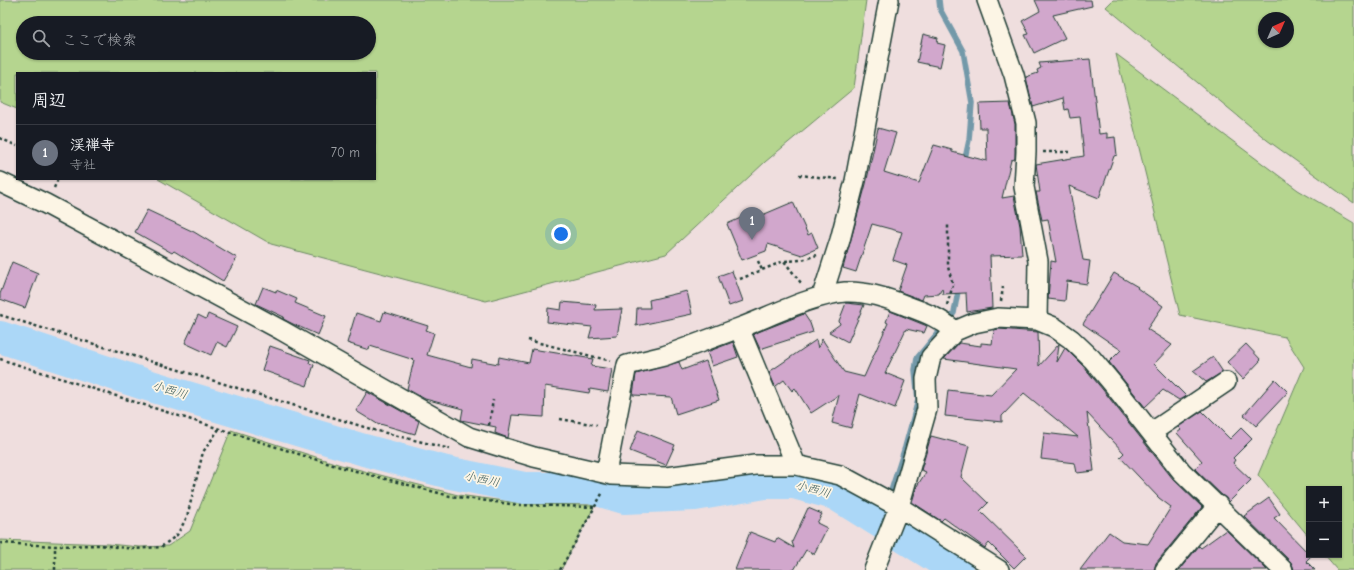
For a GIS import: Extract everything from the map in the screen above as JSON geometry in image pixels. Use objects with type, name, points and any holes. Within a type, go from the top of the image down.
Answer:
[{"type":"street","points":[[822,296],[840,240],[855,181],[889,0]]},
{"type":"street","points":[[987,0],[1014,75],[1026,123],[1024,186],[1038,261],[1037,320]]},
{"type":"street","points":[[824,252],[841,189],[855,181]]},
{"type":"street","points":[[0,182],[46,204],[281,330],[477,440],[609,474],[666,477],[755,464],[796,465],[840,475],[899,507],[999,570]]},
{"type":"street","points":[[609,474],[615,428],[627,365],[664,356],[822,296],[846,292],[872,294],[940,319],[955,331]]},
{"type":"street","points":[[874,570],[899,507],[927,409],[926,379],[931,357],[955,331],[974,323],[998,318],[1037,320],[1054,327],[1071,339],[1092,359],[1152,432],[1182,472],[1218,505],[1283,570]]},
{"type":"street","points":[[739,328],[796,465]]},
{"type":"street","points":[[1152,432],[1226,382]]},
{"type":"street","points":[[1165,570],[1218,505]]},
{"type":"path","points":[[0,138],[16,146]]},
{"type":"path","points":[[1026,152],[1070,152]]},
{"type":"path","points":[[799,175],[855,181]]},
{"type":"path","points":[[940,319],[948,303],[953,285],[948,268],[948,225]]},
{"type":"path","points":[[740,279],[784,261],[802,260],[824,252]]},
{"type":"path","points":[[758,260],[762,270]]},
{"type":"path","points":[[784,261],[798,279]]},
{"type":"path","points":[[0,315],[374,430],[452,449],[477,440],[493,400]]},
{"type":"path","points":[[528,340],[627,365]]},
{"type":"path","points":[[0,359],[333,465],[450,496],[518,505],[596,507]]},
{"type":"path","points":[[560,419],[615,428]]},
{"type":"path","points":[[0,543],[55,546],[99,545],[134,549],[161,547],[177,535],[187,517],[204,452],[219,429]]},
{"type":"path","points":[[560,570],[596,507],[609,474]]},
{"type":"path","points":[[55,546],[55,570]]},
{"type":"green space","points":[[0,0],[866,0],[854,88],[765,162],[666,254],[486,301],[271,244],[160,180],[376,180],[376,72],[16,72],[16,109],[0,102]]},
{"type":"green space","points":[[1113,0],[1354,0],[1354,203],[1267,140],[1106,7]]},
{"type":"green space","points":[[1116,54],[1298,190],[1354,223],[1354,570],[1337,570],[1327,558],[1342,558],[1342,486],[1306,486],[1306,533],[1258,475],[1304,367],[1285,337],[1180,315]]},
{"type":"green space","points":[[231,430],[341,465],[458,495],[527,504],[595,505],[561,570],[0,570],[0,540],[108,544],[140,547],[168,546],[190,531]]},
{"type":"building","points":[[1035,0],[1091,0],[1092,6],[1053,15],[1065,38],[1034,53],[1025,35],[1029,34],[1022,21],[1040,11]]},
{"type":"building","points":[[923,34],[938,38],[937,43],[945,45],[940,67],[917,62]]},
{"type":"building","points":[[1090,59],[1099,134],[1107,133],[1107,138],[1115,137],[1117,155],[1114,156],[1099,198],[1069,186],[1083,260],[1090,261],[1087,284],[1067,281],[1065,301],[1048,299],[1051,261],[1056,262],[1048,219],[1042,220],[1036,192],[1040,192],[1036,164],[1084,156],[1080,117],[1070,118],[1068,109],[1065,110],[1063,98],[1033,107],[1026,77],[1038,73],[1037,70],[1041,68],[1039,63]]},
{"type":"building","points":[[1010,103],[1015,124],[1015,159],[1011,160],[1002,198],[1014,196],[1020,226],[1022,255],[990,256],[992,308],[967,312],[966,293],[943,294],[942,288],[939,294],[924,295],[922,300],[898,291],[907,265],[893,260],[902,232],[872,224],[856,272],[843,268],[866,184],[878,128],[896,133],[884,172],[919,183],[934,145],[952,150],[952,152],[987,161],[986,128],[980,128],[979,104]]},
{"type":"building","points":[[793,202],[808,235],[812,233],[818,248],[802,255],[768,244],[766,251],[742,260],[727,224],[750,214],[753,219]]},
{"type":"building","points":[[147,210],[194,232],[237,258],[223,281],[174,251],[172,253],[135,232]]},
{"type":"building","points":[[12,262],[38,273],[25,308],[0,299],[0,294]]},
{"type":"building","points":[[732,271],[743,301],[729,306],[718,276]]},
{"type":"building","points":[[1114,273],[1138,287],[1137,288],[1163,306],[1147,329],[1172,345],[1154,364],[1186,396],[1179,400],[1163,390],[1145,407],[1109,362],[1121,350],[1083,324]]},
{"type":"building","points":[[263,287],[276,292],[276,290],[297,299],[295,303],[326,316],[318,335],[283,319],[284,317],[256,304]]},
{"type":"building","points":[[687,291],[692,314],[636,326],[637,308],[650,308],[649,300]]},
{"type":"building","points":[[562,302],[596,305],[595,310],[622,309],[617,336],[589,338],[592,327],[547,322],[548,308],[561,310]]},
{"type":"building","points":[[846,303],[864,305],[848,342],[829,332],[840,324],[839,321]]},
{"type":"building","points":[[890,311],[927,326],[924,333],[906,329],[885,373],[905,381],[895,408],[860,394],[851,428],[832,423],[839,395],[811,413],[795,388],[792,391],[784,380],[776,386],[774,384],[769,372],[816,340],[818,348],[822,339],[844,372],[864,377],[888,323],[886,322]]},
{"type":"building","points":[[384,312],[428,326],[426,330],[434,333],[427,355],[471,367],[472,359],[498,364],[499,357],[529,363],[532,349],[593,359],[591,366],[612,369],[608,392],[590,389],[589,393],[545,386],[544,417],[512,415],[508,438],[495,433],[496,427],[461,420],[463,409],[425,399],[407,389],[414,360],[370,346],[369,350],[347,343],[356,313],[381,321]]},
{"type":"building","points":[[208,314],[237,327],[227,347],[217,342],[211,355],[185,343],[198,315],[206,319]]},
{"type":"building","points":[[804,314],[810,323],[813,332],[760,349],[753,334]]},
{"type":"building","points":[[999,329],[1038,332],[1039,366],[1059,344],[1057,362],[1065,348],[1084,367],[1103,390],[1173,479],[1202,507],[1156,563],[1154,570],[1080,570],[1109,532],[1122,541],[1148,544],[1171,507],[1159,498],[1120,457],[1124,453],[1087,413],[1094,471],[1077,473],[1075,463],[1041,459],[1044,433],[1078,437],[1024,393],[1002,416],[1002,422],[945,416],[948,390],[991,395],[1016,369],[944,359],[959,343],[981,346],[981,343],[992,344],[994,330]]},
{"type":"building","points":[[733,342],[738,357],[712,366],[707,352]]},
{"type":"building","points":[[1246,344],[1261,360],[1243,379],[1227,362]]},
{"type":"building","points":[[270,346],[310,360],[309,363],[314,365],[307,386],[262,370]]},
{"type":"building","points":[[1213,357],[1223,372],[1206,382],[1193,371]]},
{"type":"building","points":[[706,361],[719,400],[676,414],[671,397],[633,395],[636,374],[679,362],[682,370]]},
{"type":"building","points":[[1275,379],[1288,392],[1256,426],[1244,415]]},
{"type":"building","points":[[367,392],[419,421],[415,434],[380,424],[379,425],[356,411]]},
{"type":"building","points":[[1202,411],[1230,439],[1241,428],[1252,439],[1233,458],[1235,460],[1233,463],[1251,480],[1229,502],[1195,469],[1202,461],[1177,433],[1181,430],[1178,427]]},
{"type":"building","points":[[638,430],[675,445],[666,465],[630,451]]},
{"type":"building","points":[[931,436],[969,446],[961,477],[988,503],[980,511],[1026,556],[1014,568],[989,543],[985,548],[944,518],[941,521],[912,502],[917,486],[926,472],[921,470]]},
{"type":"building","points":[[1269,498],[1280,514],[1274,518],[1306,551],[1306,558],[1309,558],[1306,561],[1315,570],[1294,570],[1291,562],[1244,516]]},
{"type":"building","points":[[808,508],[822,514],[817,523],[827,528],[814,554],[806,550],[794,570],[735,570],[750,532],[775,542],[777,538],[794,548],[792,542]]},
{"type":"building","points":[[1226,530],[1267,570],[1179,570],[1199,546],[1201,548]]},
{"type":"waterway","points":[[939,0],[940,9],[963,51],[972,103],[969,140],[964,163]]},
{"type":"waterway","points":[[881,522],[905,447],[918,400],[915,370],[917,358],[954,313],[959,286]]},
{"type":"waterway","name":"小西川","points":[[0,337],[144,384],[364,450],[446,472],[524,488],[590,488],[624,498],[695,495],[765,483],[794,483],[835,494],[957,570]]},
{"type":"place","name":"渓禅寺","points":[[752,240]]}]
